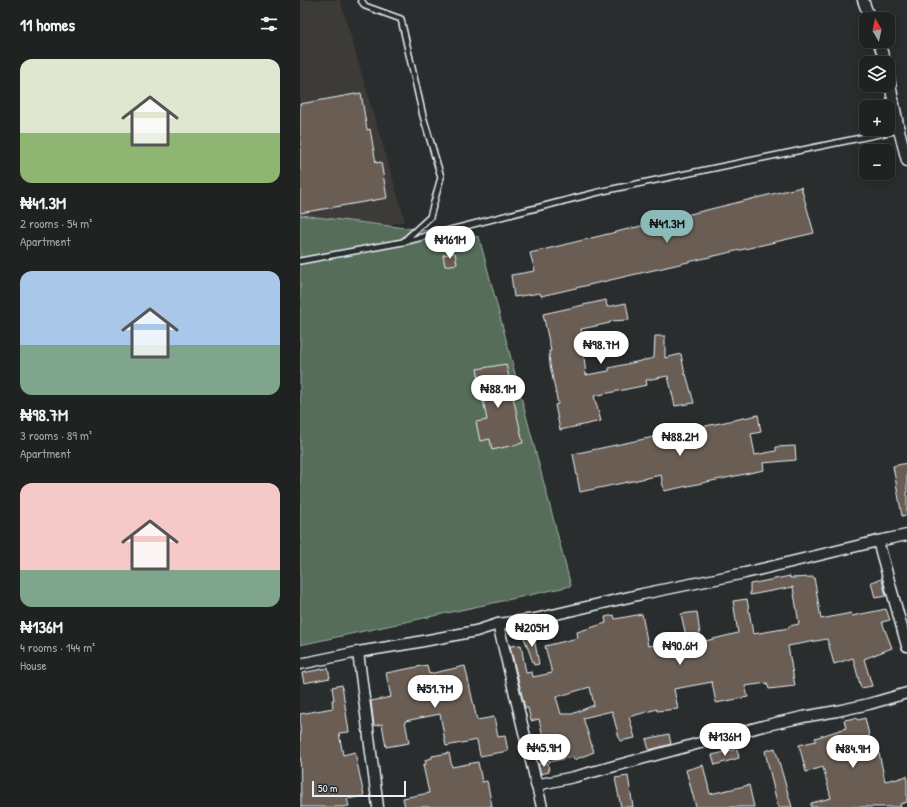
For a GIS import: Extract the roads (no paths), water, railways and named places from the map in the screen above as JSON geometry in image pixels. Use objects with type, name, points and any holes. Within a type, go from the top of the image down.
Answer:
[{"type":"street","points":[[863,0],[867,12]]},
{"type":"street","points":[[892,92],[907,161]]},
{"type":"street","points":[[300,664],[358,652],[427,641],[498,624],[535,619],[642,594],[745,573],[878,540],[907,535]]},
{"type":"street","points":[[878,540],[907,646]]},
{"type":"street","points":[[498,624],[542,807]]},
{"type":"street","points":[[358,652],[378,807]]},
{"type":"street","points":[[536,785],[574,777],[763,726],[869,704],[907,693]]},
{"type":"lane","points":[[362,0],[365,6],[401,19],[423,116],[441,177],[430,217],[403,242]]},
{"type":"lane","points":[[300,261],[403,242],[603,191],[899,130]]}]
